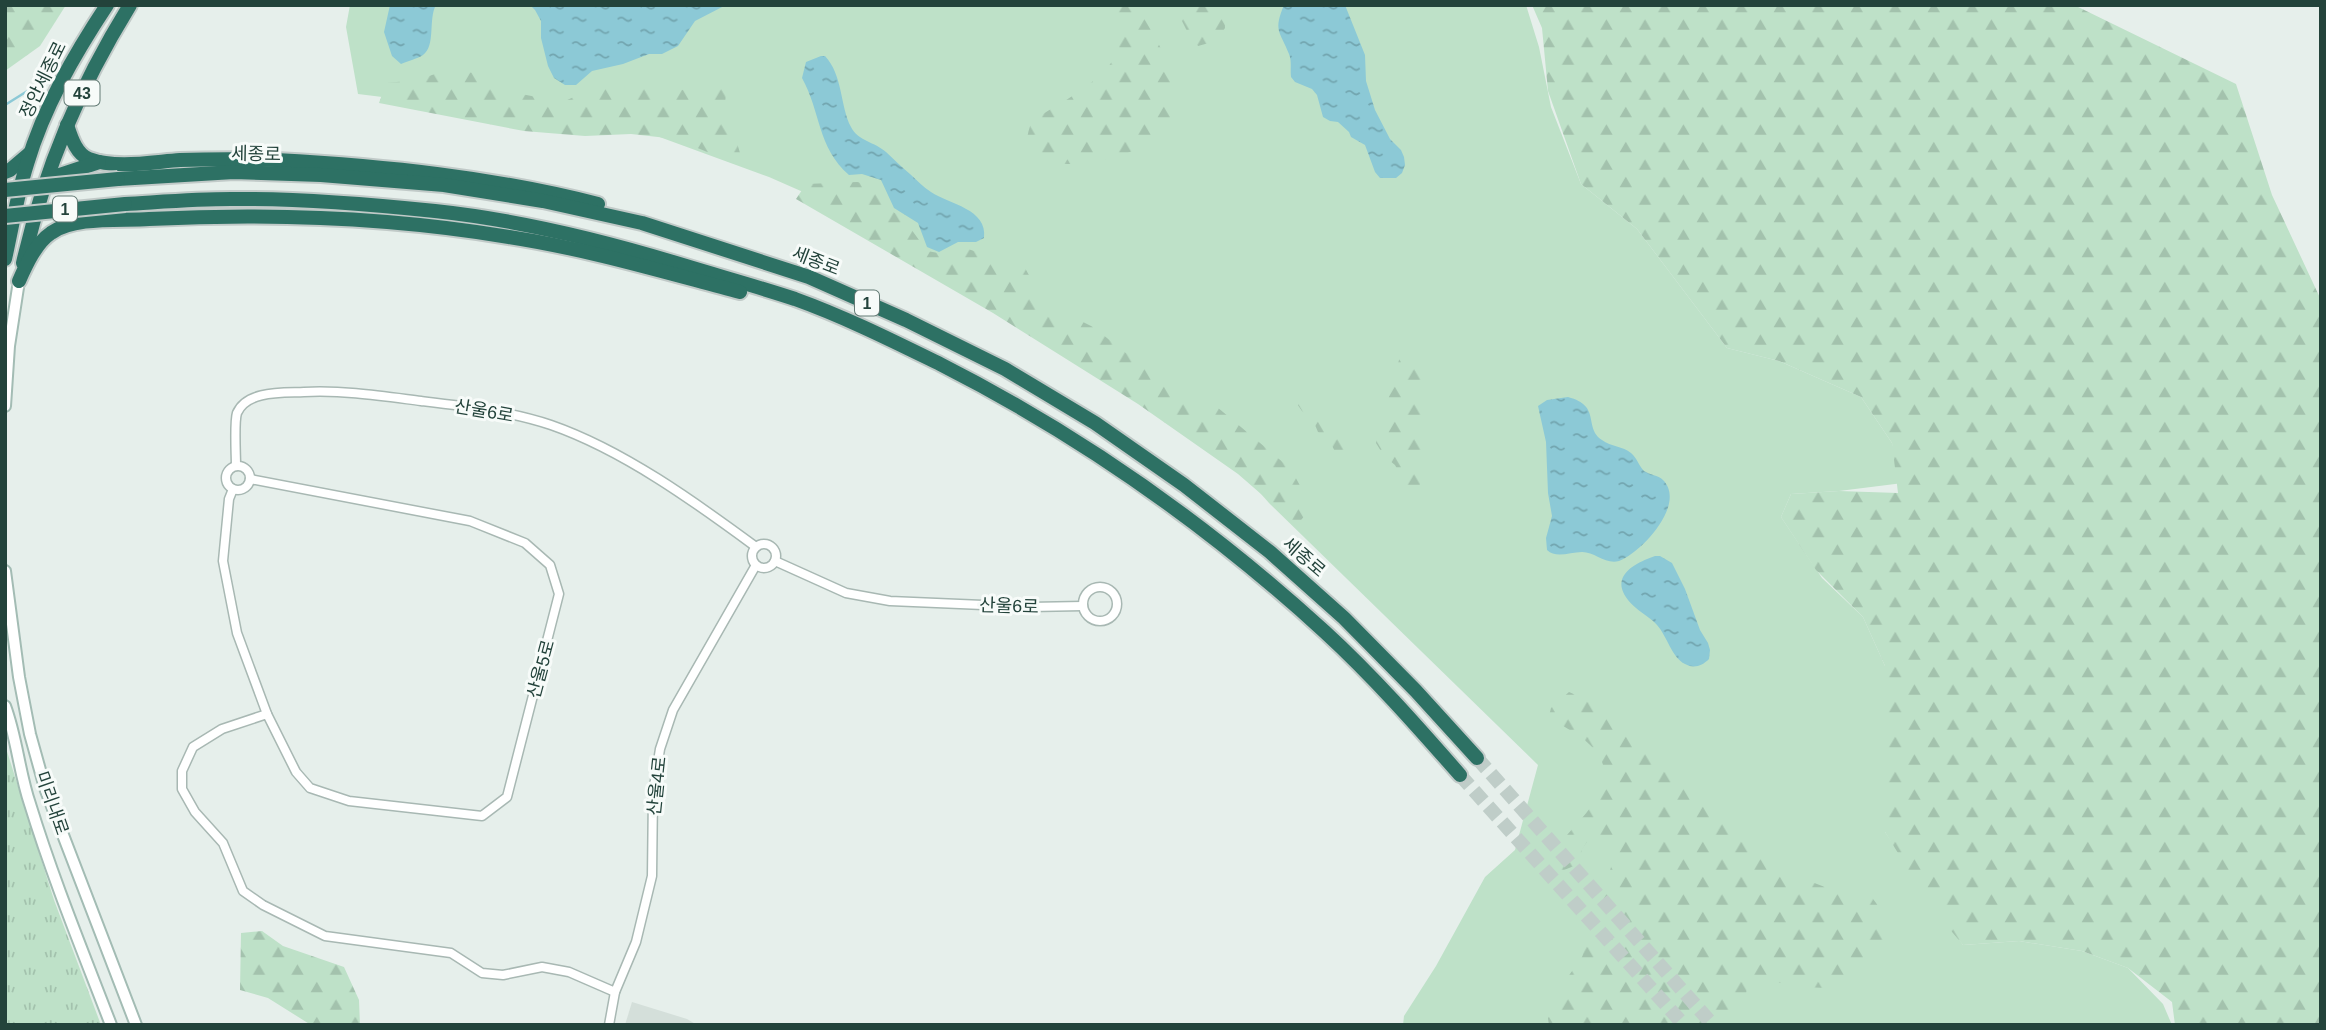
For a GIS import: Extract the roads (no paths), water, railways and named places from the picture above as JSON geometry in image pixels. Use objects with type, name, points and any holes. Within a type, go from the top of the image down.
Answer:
[{"type":"highway","name":"정안세종로","points":[[19,281],[22,197],[31,152],[50,102],[83,41],[107,5]]},
{"type":"highway","name":"정안세종로","points":[[5,260],[9,216],[22,197],[43,187],[101,53],[130,5]]},
{"type":"highway","points":[[68,125],[79,151],[87,159],[99,162],[275,160],[462,176],[537,188],[662,220],[774,256],[823,275],[906,320]]},
{"type":"highway","points":[[5,172],[31,152]]},
{"type":"highway","points":[[43,187],[60,175],[99,162]]},
{"type":"highway","name":"세종로","points":[[22,197],[118,179],[234,172],[444,185],[543,201],[642,223],[809,276],[1005,369],[1096,423],[1184,485],[1270,552],[1344,618],[1477,758]]},
{"type":"highway","points":[[5,182],[55,220],[72,223],[188,217],[293,216],[393,222],[510,237],[648,268],[775,302],[894,341]]},
{"type":"highway","name":"1","points":[[9,216],[125,204],[231,199],[437,211],[538,228],[629,249],[796,300],[894,341],[992,391],[1072,438],[1174,508],[1257,573],[1327,634],[1399,707],[1460,775]]},
{"type":"highway","points":[[19,281],[25,266],[50,233],[72,223]]},
{"type":"main road","points":[[5,407],[9,346],[19,281]]},
{"type":"main road","name":"미리내로","points":[[5,571],[19,677],[30,734],[45,788],[136,1025]]},
{"type":"main road","name":"미리내로","points":[[5,706],[13,726],[18,764],[30,806],[111,1025]]},
{"type":"street","name":"산울6로","points":[[236,466],[237,414],[249,399],[323,391],[460,406],[504,413],[552,426],[624,458],[756,547]]},
{"type":"street","points":[[236,466],[246,469],[250,480],[244,489],[233,489],[227,484],[226,477],[229,470],[236,466]]},
{"type":"street","name":"산울5로","points":[[233,489],[229,499],[223,561],[237,632],[267,714],[296,772],[310,788],[349,801],[482,816],[507,797],[559,594],[550,565],[525,543],[470,521],[250,480]]},
{"type":"street","points":[[771,545],[776,551],[775,561],[767,568],[757,565],[752,558],[756,547],[771,545]]},
{"type":"street","name":"산울6로","points":[[775,561],[846,593],[890,601],[1030,607],[1083,606]]},
{"type":"street","name":"산울4로","points":[[609,1025],[615,992],[636,942],[652,876],[653,793],[660,749],[673,710],[757,565]]},
{"type":"street","points":[[1105,587],[1117,599],[1113,615],[1104,621],[1088,616],[1083,606],[1086,595],[1094,588],[1105,587]]},
{"type":"street","points":[[267,714],[222,729],[192,747],[182,771],[182,789],[195,812],[223,843],[243,891],[263,905],[325,936],[452,953],[482,973],[503,975],[542,967],[569,972],[615,992]]},
{"type":"water","points":[[390,5],[436,5],[427,51],[401,64],[392,56],[384,32]]},
{"type":"water","points":[[530,5],[726,5],[695,21],[678,46],[662,54],[649,54],[623,64],[592,71],[576,85],[565,85],[554,78],[548,66],[541,38],[541,21]]},
{"type":"water","points":[[1284,5],[1345,5],[1365,55],[1366,81],[1375,110],[1390,139],[1404,157],[1402,173],[1396,178],[1380,178],[1365,145],[1351,137],[1338,122],[1323,117],[1317,95],[1291,77],[1290,57],[1278,26]]},
{"type":"water","points":[[825,56],[835,72],[847,119],[854,132],[886,152],[928,190],[974,214],[984,228],[984,238],[976,242],[958,242],[939,252],[927,247],[918,223],[894,208],[881,180],[862,174],[849,175],[839,164],[825,141],[802,78],[806,62]]},
{"type":"water","points":[[1568,397],[1578,401],[1589,411],[1596,435],[1631,453],[1644,471],[1661,478],[1669,490],[1669,502],[1658,526],[1639,548],[1619,561],[1577,552],[1559,555],[1547,550],[1546,538],[1552,516],[1548,493],[1546,442],[1538,406],[1547,400]]},
{"type":"water","points":[[1655,556],[1672,563],[1708,643],[1709,659],[1701,665],[1692,666],[1680,661],[1657,625],[1627,599],[1623,590],[1624,576],[1629,570]]},
{"type":"waterway","points":[[5,105],[29,90]]},
{"type":"tunnel","points":[[1477,758],[1713,1025]]},
{"type":"tunnel","points":[[1460,775],[1684,1025]]}]
